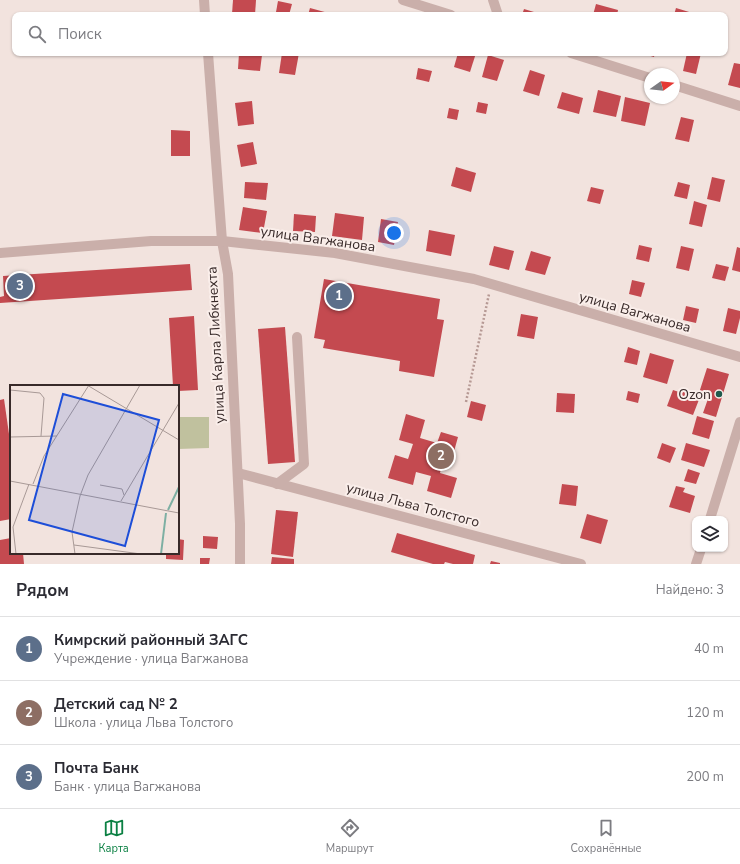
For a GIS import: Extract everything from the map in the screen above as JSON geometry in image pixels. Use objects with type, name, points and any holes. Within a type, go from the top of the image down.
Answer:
[{"type":"street","points":[[204,0],[205,12]]},
{"type":"street","points":[[403,0],[441,12]]},
{"type":"street","points":[[493,0],[497,12]]},
{"type":"street","name":"улица Карла Либкнехта","points":[[208,56],[222,241],[228,274],[238,473],[240,564]]},
{"type":"street","points":[[580,56],[644,76]]},
{"type":"street","points":[[680,87],[740,106]]},
{"type":"street","name":"улица Вагжанова","points":[[0,253],[151,241],[222,241],[335,253],[474,279],[740,357]]},
{"type":"street","points":[[277,484],[304,464],[297,337]]},
{"type":"street","points":[[711,516],[740,422]]},
{"type":"street","name":"улица Льва Толстого","points":[[238,473],[581,564]]},
{"type":"street","points":[[696,564],[700,552]]},
{"type":"path","points":[[466,402],[491,284]]},
{"type":"green space","points":[[179,417],[209,417],[209,448],[179,449]]},
{"type":"building","points":[[233,0],[256,0],[255,12],[232,12]]},
{"type":"building","points":[[278,1],[292,4],[290,12],[276,12]]},
{"type":"building","points":[[596,4],[618,10],[618,12],[594,12]]},
{"type":"building","points":[[310,8],[325,12],[309,12]]},
{"type":"building","points":[[676,8],[689,12],[675,12]]},
{"type":"building","points":[[524,9],[534,12],[523,12]]},
{"type":"building","points":[[239,56],[262,56],[260,71],[238,69]]},
{"type":"building","points":[[282,56],[298,56],[295,75],[279,73]]},
{"type":"building","points":[[457,56],[475,56],[470,72],[454,67]]},
{"type":"building","points":[[488,56],[504,60],[497,81],[482,77]]},
{"type":"building","points":[[686,56],[700,56],[696,74],[683,71]]},
{"type":"building","points":[[734,63],[740,64],[740,88],[728,85]]},
{"type":"building","points":[[418,68],[432,71],[429,82],[416,79]]},
{"type":"building","points":[[530,70],[545,75],[539,96],[523,91]]},
{"type":"building","points":[[598,90],[621,96],[616,117],[593,112]]},
{"type":"building","points":[[562,92],[583,98],[579,114],[557,108]]},
{"type":"building","points":[[625,97],[644,102],[644,104],[650,104],[645,126],[621,121]]},
{"type":"building","points":[[252,101],[254,124],[238,126],[235,103]]},
{"type":"building","points":[[478,102],[488,104],[486,114],[476,112]]},
{"type":"building","points":[[449,108],[459,110],[457,120],[447,118]]},
{"type":"building","points":[[681,117],[694,120],[689,142],[675,139]]},
{"type":"building","points":[[171,130],[190,131],[190,156],[171,156]]},
{"type":"building","points":[[253,142],[257,164],[241,167],[237,145]]},
{"type":"building","points":[[456,167],[476,173],[471,192],[451,186]]},
{"type":"building","points":[[712,177],[725,180],[720,202],[707,199]]},
{"type":"building","points":[[245,182],[268,183],[266,200],[244,198]]},
{"type":"building","points":[[678,182],[690,185],[687,199],[674,196]]},
{"type":"building","points":[[591,187],[604,190],[600,204],[587,201]]},
{"type":"building","points":[[694,201],[707,205],[702,227],[689,224]]},
{"type":"building","points":[[243,207],[267,211],[263,233],[239,230]]},
{"type":"building","points":[[335,213],[364,217],[362,240],[332,236]]},
{"type":"building","points":[[294,214],[316,216],[315,232],[293,231]]},
{"type":"building","points":[[381,219],[398,222],[394,245],[378,242]]},
{"type":"building","points":[[429,230],[455,235],[451,256],[426,251]]},
{"type":"building","points":[[639,245],[652,248],[649,262],[636,259]]},
{"type":"building","points":[[494,246],[514,251],[509,270],[489,265]]},
{"type":"building","points":[[681,246],[694,249],[689,271],[676,268]]},
{"type":"building","points":[[737,247],[740,248],[740,272],[732,270]]},
{"type":"building","points":[[531,251],[551,257],[545,275],[525,270]]},
{"type":"building","points":[[190,264],[192,290],[0,303],[0,297],[4,296],[3,276]]},
{"type":"building","points":[[716,264],[729,267],[725,281],[712,278]]},
{"type":"building","points":[[324,279],[440,299],[437,319],[444,320],[434,377],[399,371],[400,361],[323,348],[325,340],[314,338]]},
{"type":"building","points":[[632,280],[645,283],[641,297],[629,294]]},
{"type":"building","points":[[686,306],[699,309],[696,323],[683,320]]},
{"type":"building","points":[[728,308],[740,311],[736,334],[723,331]]},
{"type":"building","points":[[521,314],[538,317],[534,339],[517,336]]},
{"type":"building","points":[[194,316],[198,390],[179,391],[179,385],[173,385],[169,318]]},
{"type":"building","points":[[285,327],[295,462],[268,464],[258,329]]},
{"type":"building","points":[[628,347],[640,351],[637,365],[624,362]]},
{"type":"building","points":[[650,353],[674,360],[667,384],[643,377]]},
{"type":"building","points":[[707,368],[729,374],[716,417],[703,413],[709,396],[699,393]]},
{"type":"building","points":[[673,390],[682,393],[683,391],[700,397],[693,415],[667,406]]},
{"type":"building","points":[[628,391],[640,394],[638,403],[626,400]]},
{"type":"building","points":[[557,393],[575,394],[574,413],[556,412]]},
{"type":"building","points":[[4,399],[10,441],[10,519],[0,521],[0,400]]},
{"type":"building","points":[[471,401],[486,405],[482,421],[467,417]]},
{"type":"building","points":[[406,414],[425,420],[420,438],[437,443],[441,432],[458,437],[453,455],[445,453],[440,473],[457,478],[451,498],[427,491],[431,476],[416,472],[413,485],[388,478],[395,455],[408,459],[413,444],[399,440]]},
{"type":"building","points":[[697,416],[714,421],[709,439],[692,434]]},
{"type":"building","points":[[662,443],[676,448],[670,463],[657,458]]},
{"type":"building","points":[[686,443],[710,450],[704,467],[681,460]]},
{"type":"building","points":[[688,469],[700,473],[696,484],[684,481]]},
{"type":"building","points":[[562,484],[578,486],[576,506],[559,504]]},
{"type":"building","points":[[676,486],[685,488],[683,492],[695,496],[690,513],[669,507]]},
{"type":"building","points":[[276,510],[298,512],[293,557],[271,554]]},
{"type":"building","points":[[587,514],[608,520],[601,544],[580,538]]},
{"type":"building","points":[[397,533],[475,555],[473,564],[453,564],[445,562],[444,564],[433,564],[391,552]]},
{"type":"building","points":[[203,536],[218,537],[217,549],[203,548]]},
{"type":"building","points":[[10,538],[10,554],[23,554],[24,564],[0,564],[0,540]]},
{"type":"building","points":[[179,539],[184,540],[183,560],[166,559],[166,554],[179,554]]},
{"type":"building","points":[[272,557],[294,559],[294,564],[271,564]]},
{"type":"building","points":[[200,558],[210,558],[209,564],[200,564]]},
{"type":"building","points":[[491,561],[500,563],[500,564],[490,564]]},
{"type":"place","name":"Почта Банк","points":[[20,286]]},
{"type":"place","name":"Кимрский районный ЗАГС","points":[[339,296]]},
{"type":"place","name":"Ozon","points":[[719,394]]},
{"type":"place","name":"Детский сад № 2","points":[[441,456]]}]
